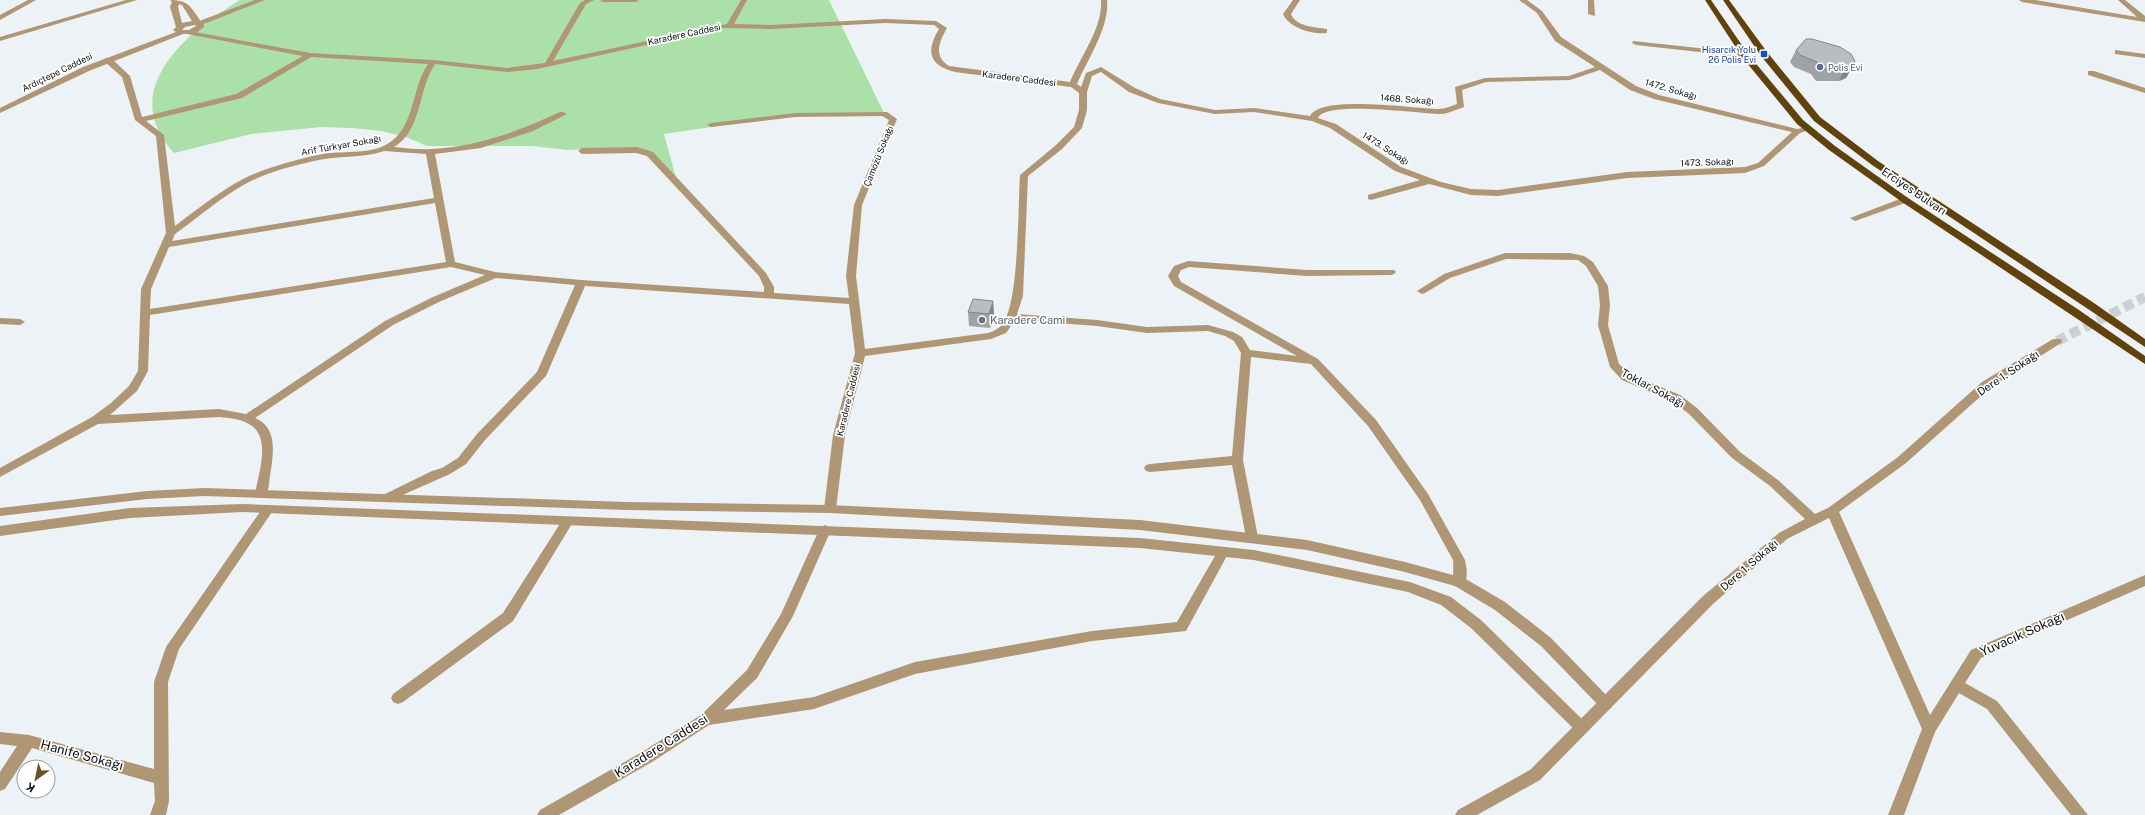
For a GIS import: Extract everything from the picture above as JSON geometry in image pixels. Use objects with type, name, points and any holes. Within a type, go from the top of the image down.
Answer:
[{"type":"highway","name":"Erciyes Bulvarı","points":[[1708,0],[1745,55],[1774,92],[1808,129],[1905,200],[2075,312],[2145,361]]},
{"type":"highway","name":"Erciyes Bulvarı","points":[[1726,0],[1764,54],[1818,119],[1875,162],[2090,305],[2145,344]]},
{"type":"street","points":[[0,18],[34,0]]},
{"type":"street","points":[[0,39],[134,0]]},
{"type":"street","name":"Ardıçtepe Caddesi","points":[[0,111],[108,60],[262,0]]},
{"type":"street","points":[[548,64],[583,4],[591,0]]},
{"type":"street","points":[[603,0],[636,0]]},
{"type":"street","points":[[729,26],[744,0]]},
{"type":"street","points":[[1073,85],[1104,17],[1106,4],[1104,0]]},
{"type":"street","points":[[1297,0],[1287,14],[1289,19],[1303,26],[1324,31]]},
{"type":"street","name":"1472. Sokağı","points":[[1522,0],[1540,12],[1558,39],[1602,66],[1633,88],[1657,97],[1797,131]]},
{"type":"street","points":[[1591,0],[1592,14]]},
{"type":"street","points":[[2022,0],[2145,20]]},
{"type":"street","points":[[2087,0],[2087,10]]},
{"type":"street","points":[[2120,0],[2145,20]]},
{"type":"street","points":[[175,1],[184,4],[198,24],[214,29],[236,40],[182,30],[174,7],[175,1]]},
{"type":"street","name":"Karadere Caddesi","points":[[236,40],[270,49],[310,55],[433,62],[507,70],[548,64],[645,42],[729,26],[771,27],[885,21],[936,23],[943,28],[936,38],[934,49],[937,62],[941,65],[955,70],[1073,85],[1083,92],[1083,110],[1078,128],[1059,146],[1024,174],[1018,296],[1009,323],[1002,331],[991,336],[978,339],[860,352],[839,435],[830,509]]},
{"type":"street","points":[[1636,43],[1745,55]]},
{"type":"street","points":[[2118,52],[2145,56]]},
{"type":"street","points":[[139,120],[239,96],[310,55]]},
{"type":"street","points":[[0,473],[96,420],[115,406],[133,388],[143,371],[146,289],[171,233],[160,136],[139,120],[126,76],[108,60]]},
{"type":"street","name":"Arif Türkyar Sokağı","points":[[171,233],[238,185],[263,173],[317,158],[342,154],[365,153],[384,149],[400,139],[417,105],[426,72],[433,62]]},
{"type":"street","name":"1468. Sokağı","points":[[1313,119],[1315,114],[1330,107],[1372,107],[1442,112],[1461,105],[1458,89],[1485,80],[1570,78],[1602,66]]},
{"type":"street","name":"1473. Sokağı","points":[[1083,92],[1089,75],[1101,69],[1132,90],[1158,101],[1215,112],[1254,110],[1313,119],[1333,126],[1398,169],[1428,181],[1471,192],[1498,193],[1627,175],[1745,170],[1757,167],[1791,140],[1797,131]]},
{"type":"street","points":[[2091,73],[2145,91]]},
{"type":"street","points":[[384,149],[430,152],[478,146],[530,129],[563,114]]},
{"type":"street","name":"Çamözü Sokağı","points":[[711,125],[807,114],[884,114],[892,117],[893,119],[858,205],[851,276],[860,352]]},
{"type":"street","points":[[1797,131],[1808,129]]},
{"type":"street","points":[[582,151],[638,150],[650,154],[763,275],[769,287],[770,295]]},
{"type":"street","points":[[430,152],[451,264]]},
{"type":"street","points":[[1371,197],[1428,181]]},
{"type":"street","points":[[166,245],[439,200]]},
{"type":"street","points":[[1855,218],[1905,200]]},
{"type":"street","name":"Toklar Sokağı","points":[[1422,291],[1447,276],[1506,256],[1570,256],[1586,261],[1603,286],[1605,305],[1603,325],[1614,365],[1619,371],[1626,376],[1676,398],[1693,411],[1736,455],[1774,483],[1814,520]]},
{"type":"street","points":[[145,313],[451,264],[495,275],[581,283],[854,301]]},
{"type":"street","points":[[1391,272],[1307,273],[1188,264],[1177,268],[1174,272],[1174,280],[1177,284],[1314,361],[1372,423],[1424,497],[1459,560],[1461,571],[1459,582]]},
{"type":"street","points":[[246,418],[389,323],[437,299],[495,275]]},
{"type":"street","points":[[390,497],[455,467],[462,461],[481,437],[542,374],[581,283]]},
{"type":"street","points":[[1011,317],[1097,323],[1147,330],[1214,329],[1238,339],[1246,353],[1237,460],[1252,537]]},
{"type":"street","points":[[0,321],[20,322]]},
{"type":"street","name":"Dere 1. Sokağı","points":[[1463,815],[1535,775],[1708,600],[1783,536],[1832,511],[1902,460],[1986,384],[2057,341]]},
{"type":"street","points":[[1246,353],[1314,361]]},
{"type":"street","points":[[96,420],[219,413],[246,418],[256,423],[265,434],[268,448],[261,494]]},
{"type":"street","points":[[1150,468],[1237,460]]},
{"type":"street","points":[[0,512],[147,495],[204,492],[390,497],[619,506],[830,509],[1140,526],[1252,537],[1307,544],[1405,567],[1459,582],[1500,606],[1546,642],[1606,704]]},
{"type":"street","points":[[0,531],[130,513],[242,508],[567,522],[825,530],[1140,543],[1223,552],[1254,556],[1410,587],[1446,601],[1476,624],[1582,728]]},
{"type":"street","points":[[158,815],[162,801],[161,682],[173,647],[268,509]]},
{"type":"street","points":[[1832,511],[1929,729]]},
{"type":"street","points":[[398,698],[508,617],[567,522]]},
{"type":"street","name":"Karadere Caddesi","points":[[545,815],[647,757],[706,719],[752,674],[786,616],[825,530]]},
{"type":"street","points":[[706,719],[814,703],[915,668],[1092,636],[1181,627],[1223,552]]},
{"type":"street","name":"Yuvacık Sokağı","points":[[1896,815],[1929,729],[1976,654],[2145,580]]},
{"type":"street","points":[[1956,685],[1992,705],[2080,815]]},
{"type":"street","name":"Hanife Sokağı","points":[[0,738],[29,740],[162,778]]},
{"type":"street","points":[[0,784],[29,740]]},
{"type":"green space","points":[[240,0],[829,0],[884,113],[806,113],[664,134],[676,178],[638,149],[629,147],[568,150],[532,146],[427,146],[406,137],[381,131],[352,128],[321,127],[251,134],[174,153],[158,130],[152,107],[155,85],[165,65],[181,46],[199,29]]},
{"type":"building","points":[[1806,39],[1812,39],[1840,47],[1851,54],[1855,61],[1852,65],[1845,68],[1822,68],[1817,62],[1800,55],[1796,50]]},
{"type":"building","points":[[973,299],[993,301],[989,314],[968,312]]},
{"type":"tunnel","points":[[2057,341],[2145,297]]},
{"type":"place","name":"Hisarcık Yolu 26 Polis Evi","points":[[1764,54]]},
{"type":"place","name":"Polis Evi","points":[[1820,67]]},
{"type":"place","name":"Karadere Cami","points":[[982,320]]}]
